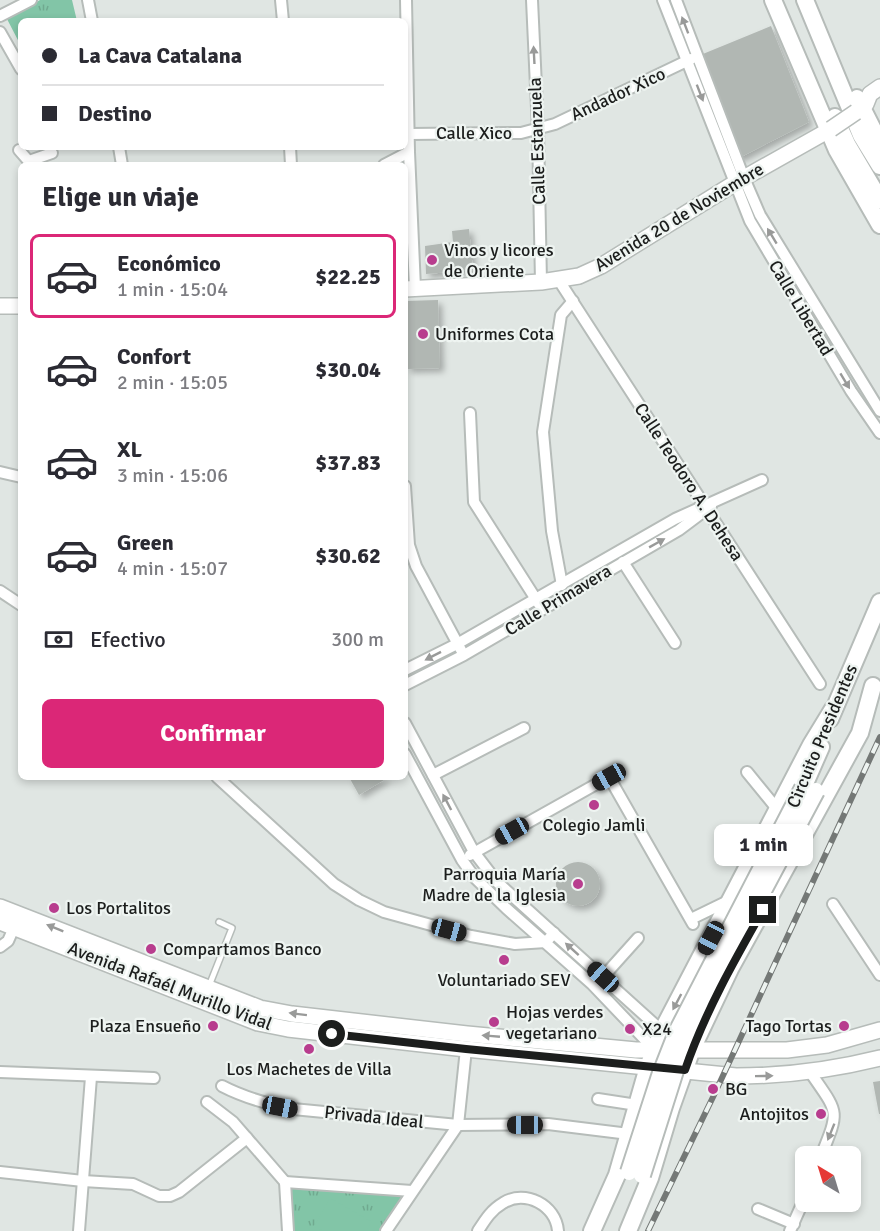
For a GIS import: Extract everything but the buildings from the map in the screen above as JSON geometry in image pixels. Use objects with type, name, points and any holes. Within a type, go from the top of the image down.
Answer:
[{"type":"main road","points":[[773,0],[837,150],[880,225]]},
{"type":"main road","points":[[784,0],[811,67],[854,140],[880,166]]},
{"type":"main road","points":[[805,0],[854,140],[880,200]]},
{"type":"main road","points":[[817,0],[880,143]]},
{"type":"main road","name":"Avenida 20 de Noviembre","points":[[410,289],[541,282],[579,276],[601,266],[739,181],[830,130],[866,107],[870,94],[880,87]]},
{"type":"main road","points":[[0,306],[18,306]]},
{"type":"main road","name":"Circuito Presidentes","points":[[809,789],[833,709],[880,602]]},
{"type":"main road","points":[[628,1231],[650,1178],[692,1049],[730,969],[860,733],[877,679]]},
{"type":"main road","name":"Circuito Presidentes","points":[[617,1231],[636,1173],[685,1044],[710,990],[809,789],[877,679]]},
{"type":"main road","points":[[592,1231],[617,1175],[648,1066],[662,1031],[811,745],[833,709]]},
{"type":"main road","name":"Avenida Rafaél Murillo Vidal","points":[[0,907],[12,921],[258,1023],[288,1029],[466,1049],[573,1052],[616,1049],[788,1050],[827,1045],[880,1030]]},
{"type":"main road","name":"Avenida Rafaél Murillo Vidal","points":[[12,921],[260,1008],[292,1014],[467,1034],[648,1066],[736,1076],[774,1076],[810,1072],[880,1058]]},
{"type":"main road","points":[[702,955],[702,960],[709,970],[720,973],[730,969]]},
{"type":"main road","points":[[662,1031],[692,1049]]},
{"type":"main road","points":[[654,1049],[685,1070]]},
{"type":"main road","points":[[638,1101],[652,1096],[663,1100],[671,1108]]},
{"type":"main road","name":"Circuito Presidentes","points":[[603,1231],[636,1173]]},
{"type":"street","points":[[0,16],[31,0]]},
{"type":"street","points":[[88,0],[91,18]]},
{"type":"street","points":[[281,0],[282,18]]},
{"type":"street","points":[[406,0],[406,18]]},
{"type":"street","name":"Calle Estanzuela","points":[[531,0],[538,130],[541,282]]},
{"type":"street","points":[[663,0],[692,59]]},
{"type":"street","points":[[676,0],[692,59]]},
{"type":"street","points":[[0,32],[18,64]]},
{"type":"street","name":"Andador Xico","points":[[538,130],[692,59]]},
{"type":"street","name":"Calle Libertad","points":[[692,59],[755,218],[851,391],[879,428]]},
{"type":"street","points":[[408,89],[410,289]]},
{"type":"street","name":"Calle Xico","points":[[409,134],[521,133],[538,130]]},
{"type":"street","points":[[20,150],[30,162]]},
{"type":"street","points":[[33,162],[52,150]]},
{"type":"street","points":[[390,162],[409,152]]},
{"type":"street","name":"Calle Libertad","points":[[755,218],[880,411]]},
{"type":"street","name":"Calle Teodoro A. Dehesa","points":[[558,279],[709,506],[820,684]]},
{"type":"street","points":[[562,585],[552,531],[543,432],[561,315],[573,301]]},
{"type":"street","points":[[470,413],[474,502],[543,609]]},
{"type":"street","points":[[0,472],[18,476]]},
{"type":"street","points":[[709,506],[762,480]]},
{"type":"street","name":"Calle Primavera","points":[[408,683],[464,655],[680,530],[709,506]]},
{"type":"street","name":"Calle Primavera","points":[[408,668],[457,644],[675,519],[709,506]]},
{"type":"street","points":[[408,530],[409,545],[416,566],[464,655]]},
{"type":"street","points":[[623,562],[675,643]]},
{"type":"street","points":[[0,591],[18,603]]},
{"type":"street","points":[[433,776],[524,728]]},
{"type":"street","points":[[408,729],[474,852],[497,882],[662,1031]]},
{"type":"street","points":[[408,760],[462,860],[487,891],[592,984],[654,1049]]},
{"type":"street","points":[[747,772],[778,810]]},
{"type":"street","points":[[462,860],[609,777],[692,922],[731,899]]},
{"type":"street","points":[[220,780],[334,884],[384,912],[471,936],[515,944],[546,942],[554,933]]},
{"type":"street","points":[[833,904],[880,975]]},
{"type":"street","points":[[0,947],[8,940],[12,921]]},
{"type":"street","points":[[603,977],[638,938]]},
{"type":"street","points":[[386,1231],[458,1125],[466,1049]]},
{"type":"street","points":[[0,1072],[154,1078]]},
{"type":"street","points":[[810,1072],[832,1104],[835,1113],[835,1123],[825,1146]]},
{"type":"street","points":[[79,1231],[91,1077]]},
{"type":"street","name":"Privada Ideal","points":[[222,1086],[266,1104],[293,1109],[458,1125],[548,1124],[629,1134]]},
{"type":"street","points":[[598,1099],[638,1101]]},
{"type":"street","points":[[207,1102],[233,1122],[285,1182],[288,1231]]},
{"type":"street","points":[[0,1172],[133,1184],[159,1196],[170,1196],[179,1192],[247,1138]]},
{"type":"street","points":[[285,1182],[412,1191]]},
{"type":"street","points":[[478,1231],[490,1213],[504,1202],[520,1198],[537,1202],[548,1208],[558,1226]]},
{"type":"street","points":[[758,1209],[792,1228],[799,1212]]},
{"type":"lane","points":[[208,988],[232,928],[219,922]]},
{"type":"green space","points":[[40,0],[72,0],[76,18],[18,18],[18,40],[7,19]]},
{"type":"green space","points":[[285,1182],[412,1191],[386,1231],[288,1231]]},
{"type":"green space","points":[[330,1198],[372,1222],[366,1231],[323,1231],[314,1226]]},
{"type":"railway","points":[[648,1231],[714,1095],[880,737]]},
{"type":"place","name":"Vinos y licores de Oriente","points":[[432,260]]},
{"type":"place","name":"Uniformes Cota","points":[[423,334]]},
{"type":"place","name":"Colegio Jamli","points":[[594,805]]},
{"type":"place","name":"Parroquia María Madre de la Iglesia","points":[[578,884]]},
{"type":"place","name":"Los Portalitos","points":[[54,908]]},
{"type":"place","name":"Compartamos Banco","points":[[151,949]]},
{"type":"place","name":"Voluntariado SEV","points":[[504,960]]},
{"type":"place","name":"Hojas verdes vegetariano","points":[[494,1022]]},
{"type":"place","name":"Plaza Ensueño","points":[[213,1026]]},
{"type":"place","name":"Tago Tortas","points":[[844,1026]]},
{"type":"place","name":"X24","points":[[630,1029]]},
{"type":"place","name":"Los Machetes de Villa","points":[[309,1049]]},
{"type":"place","name":"BG","points":[[713,1089]]},
{"type":"place","name":"Antojitos","points":[[821,1114]]},
{"type":"route","points":[[332,1034],[685,1070],[709,1012],[763,910]]}]
